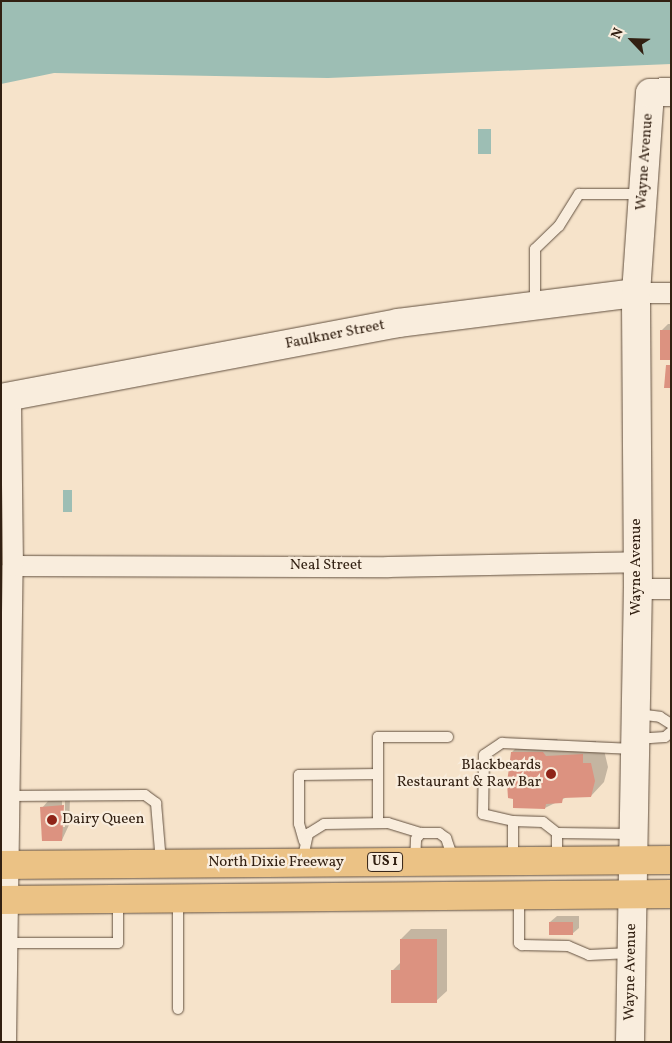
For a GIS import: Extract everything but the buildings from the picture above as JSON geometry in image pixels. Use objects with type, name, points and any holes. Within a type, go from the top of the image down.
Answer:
[{"type":"main road","name":"North Dixie Freeway","points":[[5,865],[161,864],[303,852],[415,862],[557,861],[633,847],[671,860]]},
{"type":"main road","points":[[5,900],[671,894]]},
{"type":"street","name":"Wayne Avenue","points":[[630,1042],[638,590],[636,293],[643,194],[661,93]]},
{"type":"street","name":"Faulkner Street","points":[[6,396],[398,323],[636,293],[671,293]]},
{"type":"street","points":[[5,1037],[8,943],[5,865],[9,796],[6,684],[14,566],[6,396]]},
{"type":"street","name":"Neal Street","points":[[14,566],[388,566],[638,562]]},
{"type":"street","points":[[638,590],[671,589]]},
{"type":"lane","points":[[535,306],[534,249],[559,226],[579,194],[643,194]]},
{"type":"lane","points":[[635,734],[660,717],[671,724]]},
{"type":"lane","points":[[633,847],[558,833],[543,822],[513,820],[483,814],[484,755],[502,743],[635,734],[665,737],[671,732]]},
{"type":"lane","points":[[378,822],[378,737],[448,736]]},
{"type":"lane","points":[[303,852],[300,824],[299,775],[378,774]]},
{"type":"lane","points":[[9,796],[145,795],[156,803],[161,864]]},
{"type":"lane","points":[[513,820],[513,861]]},
{"type":"lane","points":[[303,852],[314,828],[324,824],[378,822],[421,833],[443,835],[454,862]]},
{"type":"lane","points":[[415,862],[414,846],[421,833]]},
{"type":"lane","points":[[557,861],[558,833]]},
{"type":"lane","points":[[519,896],[519,943],[522,945],[568,946],[589,955],[631,953]]},
{"type":"lane","points":[[178,898],[178,1009]]},
{"type":"lane","points":[[8,943],[118,943],[118,899]]},
{"type":"water","points":[[1,1],[671,1],[671,64],[328,78],[54,73],[1,84]]},
{"type":"water","points":[[478,129],[491,129],[491,154],[478,154]]},
{"type":"water","points":[[63,490],[72,490],[72,512],[63,512]]},
{"type":"place","name":"Blackbeards Restaurant & Raw Bar","points":[[551,774]]},
{"type":"place","name":"Dairy Queen","points":[[52,820]]}]
